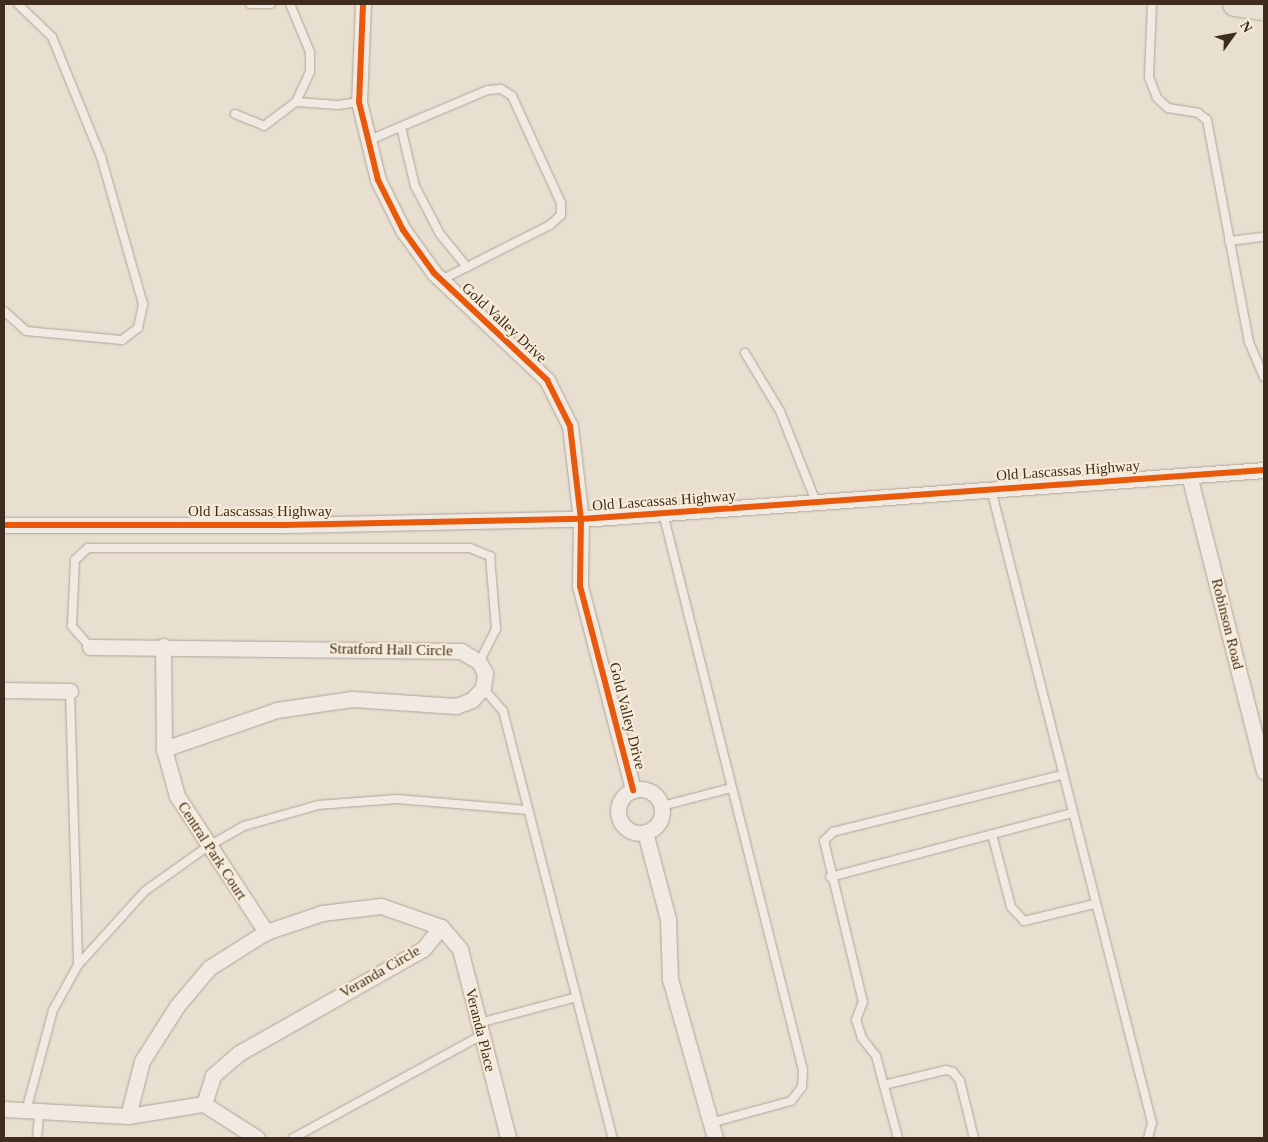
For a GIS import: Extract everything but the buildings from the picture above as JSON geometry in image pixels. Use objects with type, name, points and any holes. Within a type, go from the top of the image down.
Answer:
[{"type":"main road","points":[[1236,4],[1264,8]]},
{"type":"street","name":"Gold Valley Drive","points":[[362,4],[359,102],[366,142],[403,230],[441,280],[547,380],[570,426],[581,519],[580,586],[633,790]]},
{"type":"street","name":"Old Lascassas Highway","points":[[4,525],[284,526],[581,519],[1264,470]]},
{"type":"street","name":"Robinson Road","points":[[1189,475],[1264,772]]},
{"type":"street","name":"Stratford Hall Circle","points":[[90,647],[163,646],[461,652],[479,662]]},
{"type":"street","name":"Central Park Court","points":[[163,646],[164,748],[177,796],[207,847],[266,932]]},
{"type":"street","points":[[164,748],[278,710],[352,699],[456,706],[472,700],[483,688],[485,673],[479,662]]},
{"type":"street","points":[[4,690],[70,691]]},
{"type":"street","name":"Gold Valley Drive","points":[[645,832],[626,829],[618,816],[620,800],[633,790],[647,790],[662,806]]},
{"type":"street","points":[[662,806],[657,826],[645,832],[668,919],[670,979],[715,1138]]},
{"type":"street","points":[[128,1116],[142,1061],[177,1006],[209,968],[266,932],[322,913],[381,906],[441,927]]},
{"type":"street","name":"Veranda Place","points":[[441,927],[460,948],[506,1137]]},
{"type":"street","name":"Veranda Circle","points":[[204,1104],[212,1076],[239,1052],[423,949],[441,927]]},
{"type":"street","points":[[4,1109],[32,1114],[128,1116],[204,1104],[257,1138]]},
{"type":"lane","points":[[4,311],[26,331],[122,340],[138,328],[143,304],[101,157],[52,37],[18,4]]},
{"type":"lane","points":[[250,4],[271,4]]},
{"type":"lane","points":[[235,114],[264,126],[296,102],[310,72],[310,52],[290,4]]},
{"type":"lane","points":[[1152,4],[1149,77],[1157,98],[1168,108],[1198,113],[1207,120],[1249,342],[1264,377]]},
{"type":"lane","points":[[366,142],[488,90],[501,89],[512,96],[562,203],[561,215],[550,225],[441,280]]},
{"type":"lane","points":[[296,102],[338,105],[359,102]]},
{"type":"lane","points":[[401,127],[415,186],[440,234],[467,267]]},
{"type":"lane","points":[[1229,241],[1264,237]]},
{"type":"lane","points":[[745,353],[780,411],[816,502]]},
{"type":"lane","points":[[991,490],[1152,1123],[1148,1138]]},
{"type":"lane","points":[[663,513],[803,1070],[802,1088],[791,1101],[710,1123]]},
{"type":"lane","points":[[90,647],[72,626],[75,560],[88,548],[470,548],[490,556],[496,629],[479,662]]},
{"type":"lane","points":[[483,688],[503,711],[613,1138]]},
{"type":"lane","points":[[70,691],[78,966]]},
{"type":"lane","points":[[898,1138],[872,1046],[862,1038],[856,1020],[863,1002],[830,877],[824,841],[833,832],[1062,775]]},
{"type":"lane","points":[[662,806],[731,788]]},
{"type":"lane","points":[[37,1138],[32,1114],[50,1018],[78,966],[145,891],[207,847],[244,826],[318,805],[397,799],[528,810]]},
{"type":"lane","points":[[830,877],[1072,813]]},
{"type":"lane","points":[[992,834],[1011,906],[1024,922],[1096,904]]},
{"type":"lane","points":[[293,1138],[480,1029],[577,997]]},
{"type":"lane","points":[[884,1085],[946,1070],[953,1072],[960,1082],[974,1138]]},
{"type":"cycle path","points":[[363,4],[359,102],[378,180],[403,230],[434,273],[547,380],[570,426],[581,519],[580,586],[633,790]]},
{"type":"cycle path","points":[[4,525],[284,525],[581,519],[1264,470]]}]
